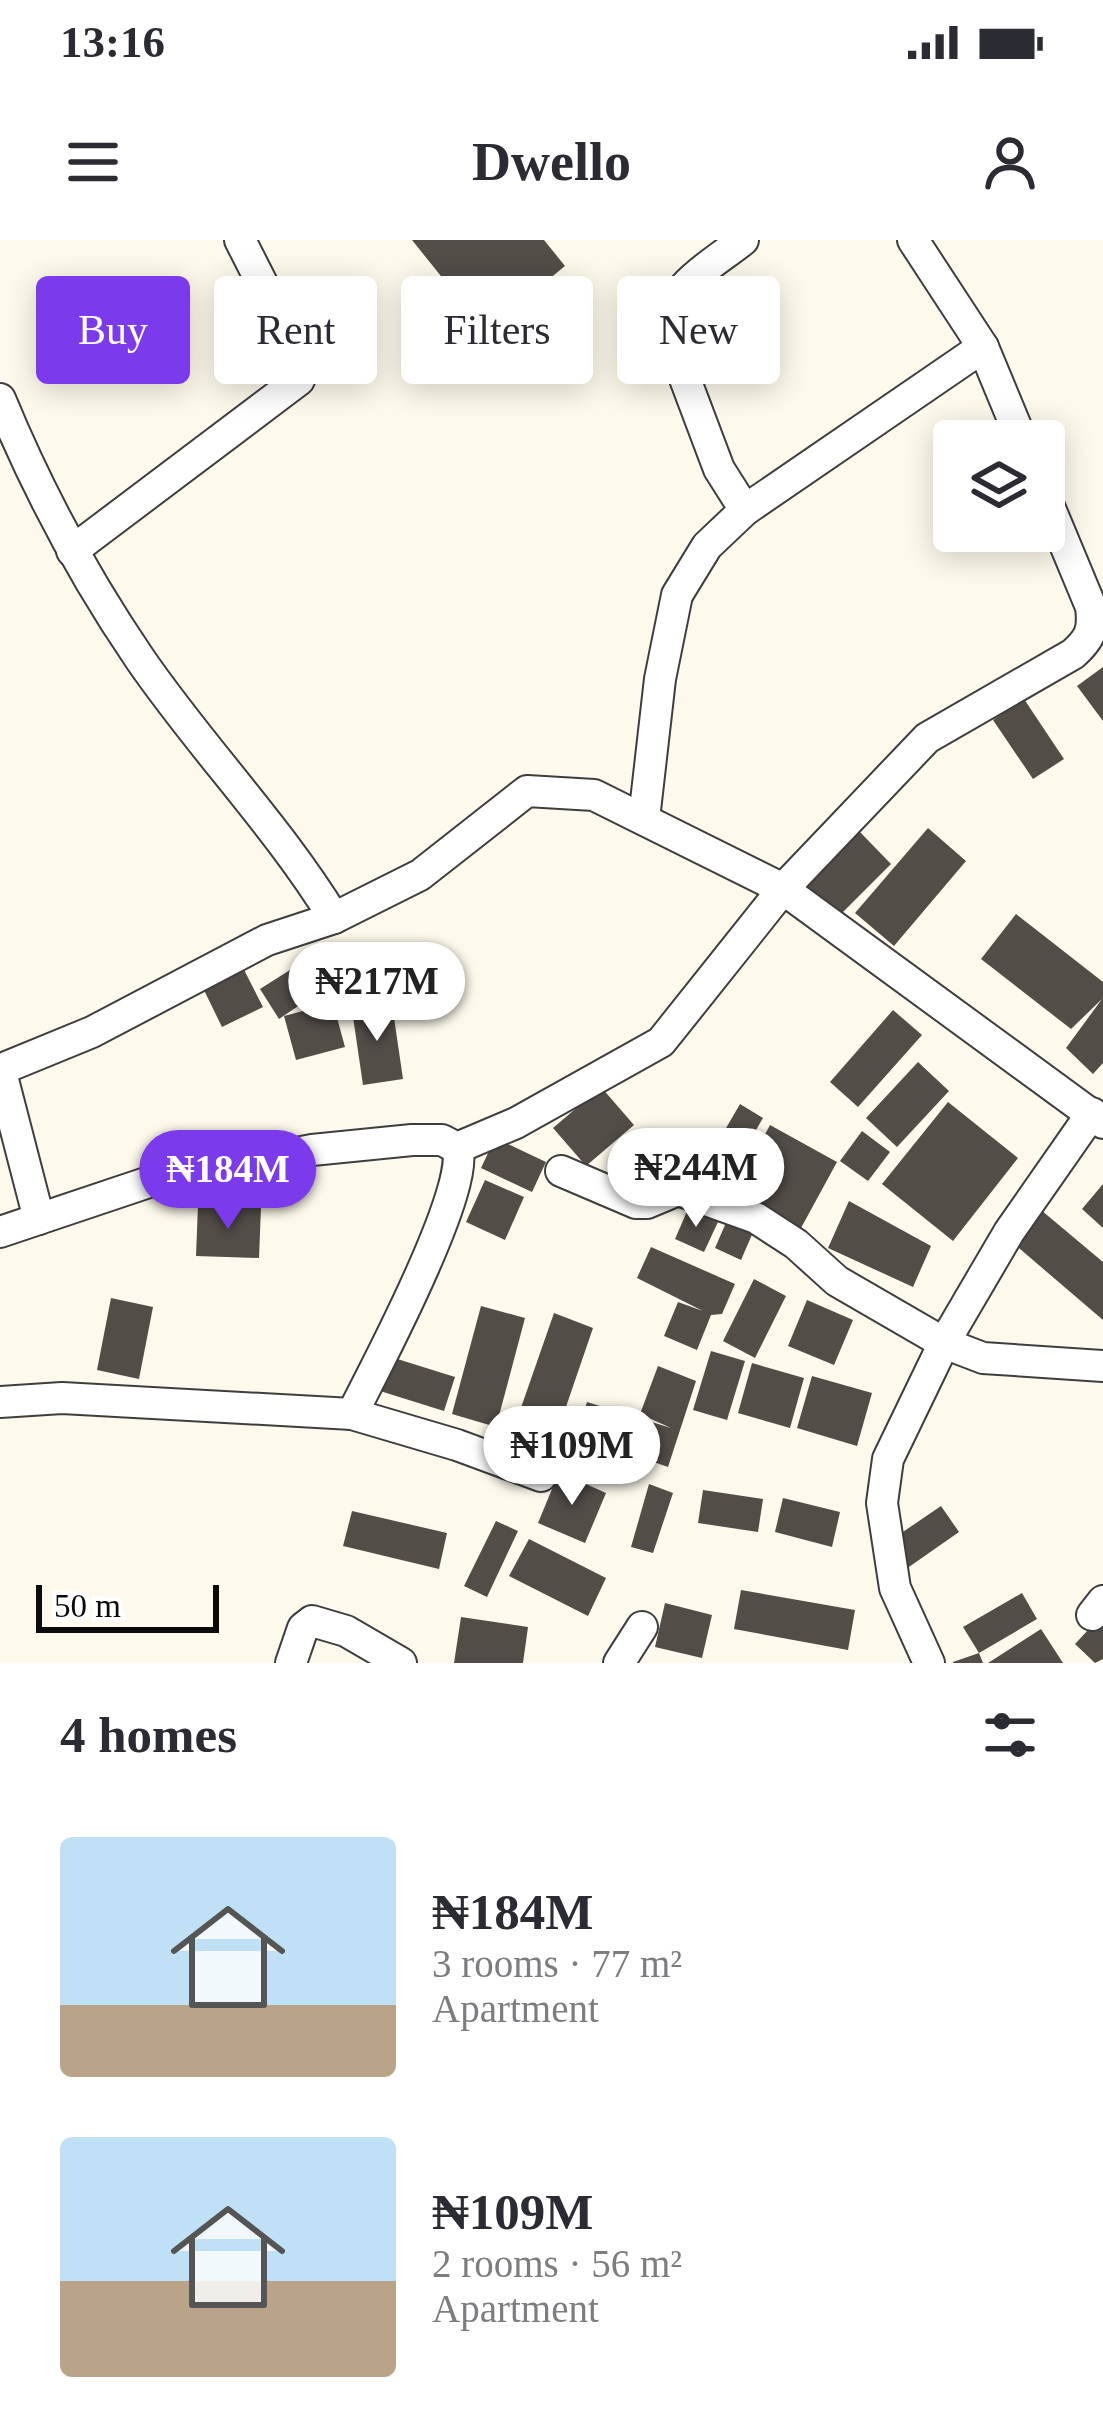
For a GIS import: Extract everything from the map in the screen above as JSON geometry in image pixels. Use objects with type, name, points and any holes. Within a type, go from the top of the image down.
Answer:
[{"type":"street","points":[[71,551],[298,380],[304,366],[297,345],[240,240]]},
{"type":"street","points":[[743,240],[674,296],[666,314],[667,331],[719,469],[745,509]]},
{"type":"street","points":[[913,240],[983,346],[1013,420]]},
{"type":"street","points":[[644,819],[660,679],[677,596],[707,546],[745,509],[983,346]]},
{"type":"street","points":[[0,399],[71,551],[142,662],[334,917]]},
{"type":"street","points":[[457,1148],[516,1123],[662,1042],[783,889],[927,738],[1095,641],[1091,607],[1065,544]]},
{"type":"street","points":[[39,1219],[2,1076],[4,1068],[92,1032],[267,940],[334,917],[420,875],[527,791],[594,795],[644,819],[783,889],[1097,1118],[1009,1232],[944,1342],[888,1460],[882,1503],[895,1588],[929,1663]]},
{"type":"street","points":[[0,1232],[149,1182],[312,1150],[442,1140],[457,1148],[461,1157],[458,1174],[426,1259],[352,1414]]},
{"type":"street","points":[[562,1171],[636,1203],[678,1190],[756,1218],[796,1244],[837,1281],[944,1342],[983,1358],[1103,1366]]},
{"type":"street","points":[[0,1402],[62,1398],[352,1414],[541,1476]]},
{"type":"street","points":[[291,1663],[303,1628],[316,1621],[378,1646],[401,1663]]},
{"type":"street","points":[[619,1663],[642,1627]]},
{"type":"building","points":[[412,240],[544,240],[565,266],[553,276],[441,276]]},
{"type":"building","points":[[1103,667],[1103,721],[1077,686]]},
{"type":"building","points":[[1024,699],[1064,759],[1033,779],[993,720]]},
{"type":"building","points":[[928,828],[966,861],[894,946],[855,913]]},
{"type":"building","points":[[859,831],[891,864],[838,917],[806,885]]},
{"type":"building","points":[[1016,914],[1103,982],[1103,1063],[1093,1074],[1066,1048],[1102,999],[1071,1029],[981,959]]},
{"type":"building","points":[[240,962],[263,1007],[222,1027],[200,982]]},
{"type":"building","points":[[301,963],[319,992],[279,1019],[260,989]]},
{"type":"building","points":[[333,1003],[345,1047],[296,1060],[284,1016]]},
{"type":"building","points":[[392,1004],[403,1079],[363,1085],[352,1010]]},
{"type":"building","points":[[893,1010],[922,1035],[858,1107],[830,1082]]},
{"type":"building","points":[[918,1062],[949,1091],[897,1147],[866,1118]]},
{"type":"building","points":[[601,1087],[634,1125],[586,1166],[553,1128]]},
{"type":"building","points":[[948,1102],[1018,1158],[953,1241],[882,1184]]},
{"type":"building","points":[[740,1104],[763,1118],[719,1193],[696,1180]]},
{"type":"building","points":[[770,1125],[837,1162],[801,1228],[734,1191]]},
{"type":"building","points":[[862,1131],[890,1152],[868,1181],[840,1161]]},
{"type":"building","points":[[495,1138],[546,1162],[532,1192],[481,1168]]},
{"type":"building","points":[[485,1180],[524,1197],[505,1240],[466,1222]]},
{"type":"building","points":[[1103,1184],[1103,1228],[1082,1209]]},
{"type":"building","points":[[849,1201],[931,1246],[913,1287],[828,1248]]},
{"type":"building","points":[[198,1205],[261,1207],[259,1258],[196,1256]]},
{"type":"building","points":[[688,1209],[718,1222],[704,1252],[675,1239]]},
{"type":"building","points":[[1041,1210],[1103,1262],[1103,1320],[1013,1243]]},
{"type":"building","points":[[728,1218],[754,1230],[741,1260],[715,1248]]},
{"type":"building","points":[[651,1247],[735,1284],[722,1314],[711,1315],[697,1350],[664,1336],[678,1302],[703,1311],[637,1278]]},
{"type":"building","points":[[754,1279],[786,1296],[755,1358],[723,1341]]},
{"type":"building","points":[[111,1298],[153,1307],[139,1379],[97,1370]]},
{"type":"building","points":[[807,1300],[853,1320],[834,1365],[788,1346]]},
{"type":"building","points":[[481,1306],[525,1318],[496,1427],[452,1414]]},
{"type":"building","points":[[554,1313],[593,1328],[556,1436],[516,1422]]},
{"type":"building","points":[[711,1351],[745,1361],[727,1420],[693,1410]]},
{"type":"building","points":[[391,1357],[455,1377],[444,1411],[380,1391]]},
{"type":"building","points":[[752,1363],[804,1378],[790,1428],[738,1413]]},
{"type":"building","points":[[658,1366],[696,1381],[668,1467],[576,1435],[587,1402],[671,1428],[640,1414]]},
{"type":"building","points":[[812,1376],[872,1393],[857,1446],[797,1428]]},
{"type":"building","points":[[559,1472],[606,1493],[585,1543],[538,1523]]},
{"type":"building","points":[[649,1484],[673,1493],[653,1553],[631,1547]]},
{"type":"building","points":[[703,1490],[763,1499],[758,1532],[698,1523]]},
{"type":"building","points":[[783,1498],[840,1512],[832,1547],[775,1532]]},
{"type":"building","points":[[941,1506],[959,1532],[906,1569],[894,1538]]},
{"type":"building","points":[[352,1511],[447,1533],[439,1569],[343,1546]]},
{"type":"building","points":[[496,1521],[518,1531],[487,1597],[464,1586]]},
{"type":"building","points":[[529,1539],[606,1578],[588,1616],[509,1576]]},
{"type":"building","points":[[741,1590],[855,1610],[848,1650],[734,1629]]},
{"type":"building","points":[[1022,1593],[1037,1619],[979,1653],[963,1627]]},
{"type":"building","points":[[665,1603],[712,1615],[702,1658],[655,1647]]},
{"type":"building","points":[[1103,1614],[1103,1659],[1095,1663],[1075,1644]]},
{"type":"building","points":[[461,1617],[528,1627],[523,1663],[454,1663]]},
{"type":"building","points":[[1041,1629],[1063,1663],[988,1663]]},
{"type":"building","points":[[979,1653],[983,1663],[953,1663],[953,1662]]}]
